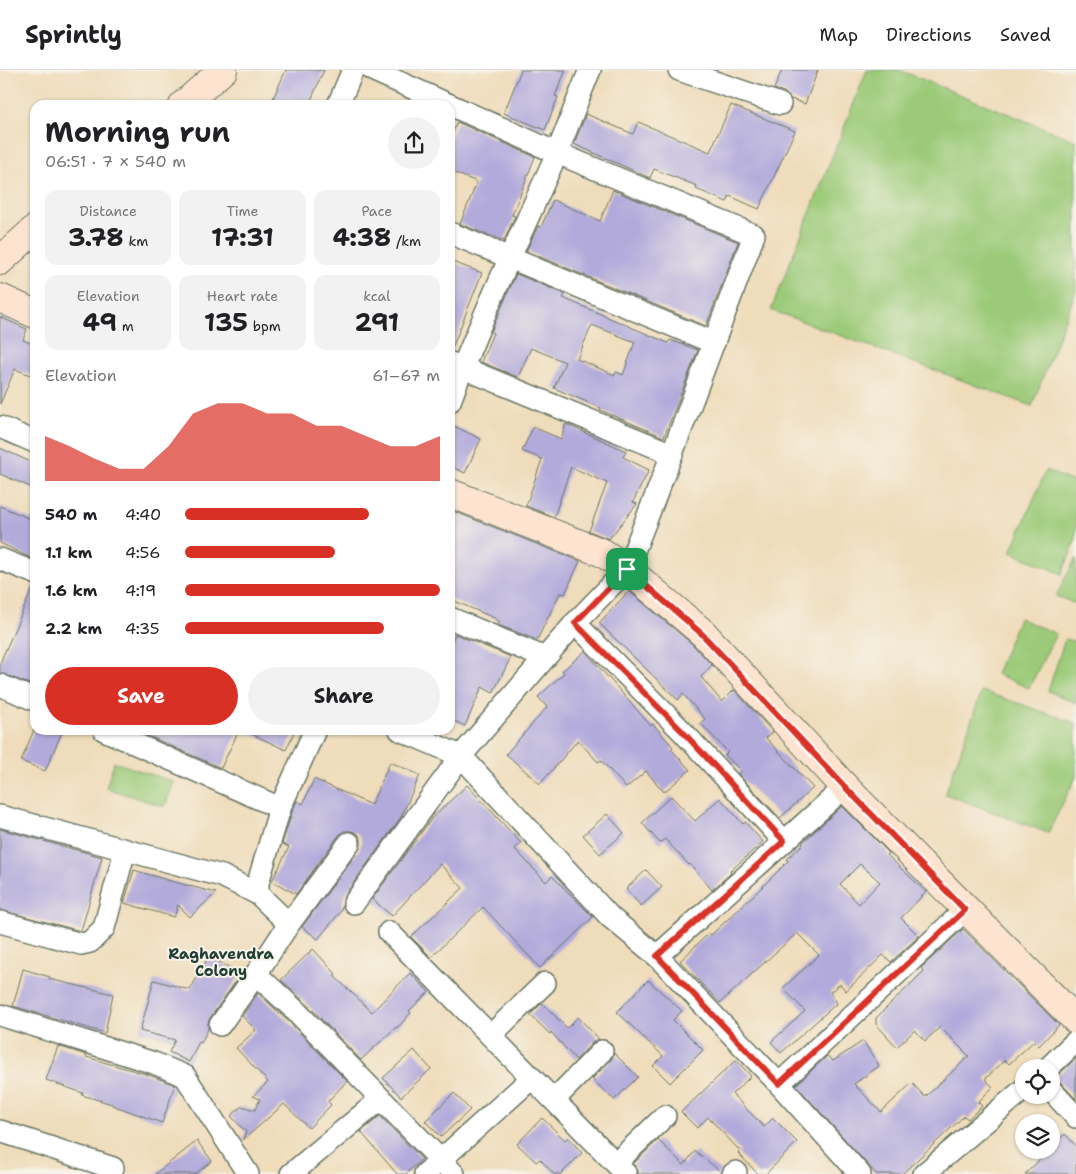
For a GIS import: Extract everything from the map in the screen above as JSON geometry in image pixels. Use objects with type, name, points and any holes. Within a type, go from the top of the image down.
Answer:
[{"type":"street","points":[[189,100],[223,70]]},
{"type":"street","points":[[340,100],[352,70]]},
{"type":"street","points":[[372,70],[439,100]]},
{"type":"street","points":[[590,70],[557,153],[510,257],[456,365],[672,454]]},
{"type":"street","points":[[679,70],[780,104]]},
{"type":"street","points":[[354,903],[461,756],[575,623],[627,569],[754,235],[557,153],[455,107]]},
{"type":"street","points":[[0,261],[30,234]]},
{"type":"street","points":[[455,235],[714,343]]},
{"type":"street","points":[[0,298],[30,312]]},
{"type":"street","points":[[0,427],[30,440]]},
{"type":"street","points":[[455,495],[603,553],[627,569],[702,634],[845,787],[1076,1020]]},
{"type":"street","points":[[0,559],[30,572]]},
{"type":"street","points":[[455,620],[545,658]]},
{"type":"street","points":[[575,623],[682,731],[784,841]]},
{"type":"street","points":[[0,685],[30,698]]},
{"type":"street","points":[[115,735],[280,808]]},
{"type":"street","points":[[258,894],[261,874],[280,808],[313,735]]},
{"type":"street","points":[[412,735],[461,756],[610,917],[657,956],[779,1084],[860,1174]]},
{"type":"street","points":[[657,956],[845,787]]},
{"type":"street","points":[[0,816],[222,876],[258,894],[289,924]]},
{"type":"street","points":[[220,1025],[289,924],[349,843]]},
{"type":"street","points":[[0,922],[82,944],[90,942],[104,928],[125,850]]},
{"type":"street","points":[[779,1084],[965,910]]},
{"type":"street","points":[[389,932],[621,1168],[665,1116]]},
{"type":"street","points":[[256,974],[297,1012],[381,1099],[440,1169],[532,1078]]},
{"type":"street","points":[[491,1035],[545,983]]},
{"type":"street","points":[[0,1015],[154,1063],[185,1076],[248,1174]]},
{"type":"street","points":[[1057,1059],[1076,1041]]},
{"type":"street","points":[[554,1100],[602,1051]]},
{"type":"street","points":[[924,1174],[1015,1097]]},
{"type":"street","points":[[291,1174],[381,1099]]},
{"type":"street","points":[[1060,1100],[1076,1117]]},
{"type":"street","points":[[0,1130],[113,1168]]},
{"type":"green space","points":[[867,70],[899,70],[1076,141],[1076,291],[1032,406],[771,310]]},
{"type":"green space","points":[[1046,470],[1076,483],[1076,539],[1062,574],[1011,552]]},
{"type":"green space","points":[[1076,558],[1076,604],[1056,596]]},
{"type":"green space","points":[[1019,618],[1056,634],[1029,688],[996,674]]},
{"type":"green space","points":[[1065,639],[1076,642],[1076,703],[1048,691]]},
{"type":"green space","points":[[982,691],[1076,723],[1076,777],[1048,833],[945,794]]},
{"type":"green space","points":[[114,762],[174,782],[165,807],[106,788]]},
{"type":"building","points":[[286,70],[324,70],[311,100],[272,100]]},
{"type":"building","points":[[521,70],[566,70],[555,96],[558,97],[545,130],[504,113]]},
{"type":"building","points":[[782,70],[818,70],[805,104],[791,99],[784,92],[774,89]]},
{"type":"building","points":[[731,105],[795,131],[759,209],[730,196],[727,202],[696,189],[697,186],[654,169],[650,178],[574,144],[586,114],[633,134],[638,122],[710,152]]},
{"type":"building","points":[[457,122],[535,157],[512,215],[515,216],[504,241],[460,224],[477,182],[455,173],[455,127]]},
{"type":"building","points":[[613,190],[738,242],[706,326],[526,251],[538,226],[541,227],[553,200],[600,221]]},
{"type":"building","points":[[455,263],[482,273],[455,341]]},
{"type":"building","points":[[516,274],[565,294],[563,298],[668,343],[670,340],[698,350],[664,437],[554,388],[565,362],[531,348],[518,377],[481,362],[493,333],[491,332]],"holes":[[[592,325],[635,342],[623,375],[616,372],[615,375],[577,359]]]},
{"type":"building","points":[[0,317],[27,329],[23,340],[30,343],[30,375],[15,369],[0,404]]},
{"type":"building","points":[[566,424],[626,451],[623,457],[649,470],[633,502],[637,504],[609,539],[589,531],[607,483],[571,467],[554,517],[526,506],[542,459],[522,451],[533,427],[561,439]]},
{"type":"building","points":[[455,426],[481,439],[465,473],[455,468]]},
{"type":"building","points":[[0,448],[30,462],[30,487],[0,474]]},
{"type":"building","points":[[0,506],[30,519],[30,558],[0,543]]},
{"type":"building","points":[[455,512],[580,561],[565,594],[560,593],[537,640],[498,625],[500,622],[455,601]]},
{"type":"building","points":[[629,591],[692,644],[712,665],[701,677],[722,702],[734,690],[773,732],[766,738],[813,788],[780,818],[738,774],[741,771],[725,755],[728,752],[700,723],[705,719],[683,694],[678,700],[599,623]]},
{"type":"building","points":[[30,594],[30,684],[0,673],[0,663]]},
{"type":"building","points":[[455,634],[511,657],[493,693],[482,687],[465,726],[455,721]]},
{"type":"building","points":[[585,651],[651,726],[653,724],[673,747],[671,749],[690,770],[664,792],[646,771],[626,788],[601,760],[598,762],[578,740],[540,784],[506,754],[547,707],[538,697],[564,673],[562,671]]},
{"type":"building","points":[[32,735],[61,735],[45,771],[21,761]]},
{"type":"building","points":[[146,735],[237,735],[221,768]]},
{"type":"building","points":[[254,735],[293,735],[286,750]]},
{"type":"building","points":[[390,762],[420,775],[401,817],[344,896],[341,911],[318,939],[302,927],[359,850],[361,838],[357,833],[351,831],[344,831],[339,835],[296,894],[272,881],[289,847],[282,844],[292,812],[297,801],[303,804],[314,779],[371,805]]},
{"type":"building","points":[[467,785],[521,843],[515,849],[546,882],[552,876],[593,917],[540,968],[483,907],[431,957],[411,937],[463,888],[440,864],[392,916],[372,899],[432,818]]},
{"type":"building","points":[[671,796],[695,821],[720,798],[743,824],[745,822],[763,842],[712,890],[665,839],[660,843],[642,823]]},
{"type":"building","points":[[842,806],[889,853],[887,855],[926,892],[901,918],[919,936],[891,962],[883,955],[846,991],[840,984],[830,992],[837,1003],[781,1053],[771,1042],[805,1011],[783,988],[819,955],[797,933],[720,1003],[680,961],[757,892],[788,861],[787,859]],"holes":[[[860,864],[880,882],[859,904],[840,884]]]},
{"type":"building","points":[[607,814],[624,833],[600,854],[583,835]]},
{"type":"building","points":[[0,829],[102,857],[81,931],[0,910]]},
{"type":"building","points":[[134,870],[216,893],[190,917],[178,905],[174,917],[124,903]]},
{"type":"building","points":[[646,870],[662,887],[641,906],[626,889]]},
{"type":"building","points":[[963,929],[1059,1025],[1039,1046],[1034,1041],[1009,1064],[1005,1060],[985,1079],[993,1087],[978,1102],[982,1106],[968,1119],[964,1116],[902,1174],[876,1174],[796,1085],[827,1056],[833,1061],[863,1041],[879,1066],[854,1084],[881,1112],[912,1083],[925,1097],[969,1056],[940,1027],[925,1041],[915,1030],[897,1047],[876,1024],[876,1018],[924,971],[921,968]]},
{"type":"building","points":[[313,949],[336,974],[334,976],[372,1012],[410,973],[429,992],[409,1011],[411,1013],[397,1028],[361,1060],[281,980]]},
{"type":"building","points":[[209,956],[241,974],[210,1018],[208,1029],[189,1062],[169,1052],[175,1040],[140,1031],[154,980],[190,990]]},
{"type":"building","points":[[23,969],[50,977],[49,979],[113,994],[105,1033],[13,1006]]},
{"type":"building","points":[[648,980],[682,1011],[673,1020],[703,1050],[670,1083],[653,1066],[663,1056],[617,1012]]},
{"type":"building","points":[[258,993],[347,1081],[328,1101],[331,1105],[309,1128],[284,1104],[242,1141],[246,1132],[231,1116],[242,1106],[255,1110],[260,1099],[253,1096],[268,1082],[236,1048],[256,1030],[242,1016]]},
{"type":"building","points":[[542,1003],[567,1028],[578,1017],[599,1039],[593,1042],[576,1060],[551,1032],[550,1034],[530,1015]]},
{"type":"building","points":[[58,1046],[86,1055],[86,1057],[149,1075],[175,1085],[162,1123],[82,1095],[83,1093],[46,1080]]},
{"type":"building","points":[[414,1050],[431,1069],[401,1097],[383,1078]]},
{"type":"building","points":[[614,1053],[638,1077],[614,1100],[592,1079],[611,1060]]},
{"type":"building","points":[[1076,1058],[1076,1099],[1060,1082],[1060,1073]]},
{"type":"building","points":[[736,1060],[751,1076],[732,1094],[764,1127],[773,1118],[797,1142],[766,1174],[758,1174],[738,1153],[740,1151],[708,1117],[697,1128],[681,1112]]},
{"type":"building","points":[[454,1093],[470,1110],[441,1137],[425,1121]]},
{"type":"building","points":[[380,1116],[422,1159],[406,1174],[397,1174],[361,1132]]},
{"type":"building","points":[[542,1118],[565,1140],[568,1137],[582,1153],[561,1174],[554,1174],[540,1159],[536,1162],[517,1144]]},
{"type":"building","points":[[1065,1134],[1076,1146],[1076,1174],[1025,1174],[1041,1159],[1060,1159],[1060,1138]]},
{"type":"building","points":[[658,1140],[684,1165],[695,1151],[721,1174],[638,1174],[638,1170],[633,1164]]},
{"type":"building","points":[[197,1141],[212,1161],[195,1174],[155,1174]]},
{"type":"district","name":"Raghavendra Colony","points":[[221,962]]},
{"type":"route","points":[[627,569],[702,634],[845,787],[965,910],[779,1084],[657,956],[784,841],[682,731],[575,623],[627,569]]}]
